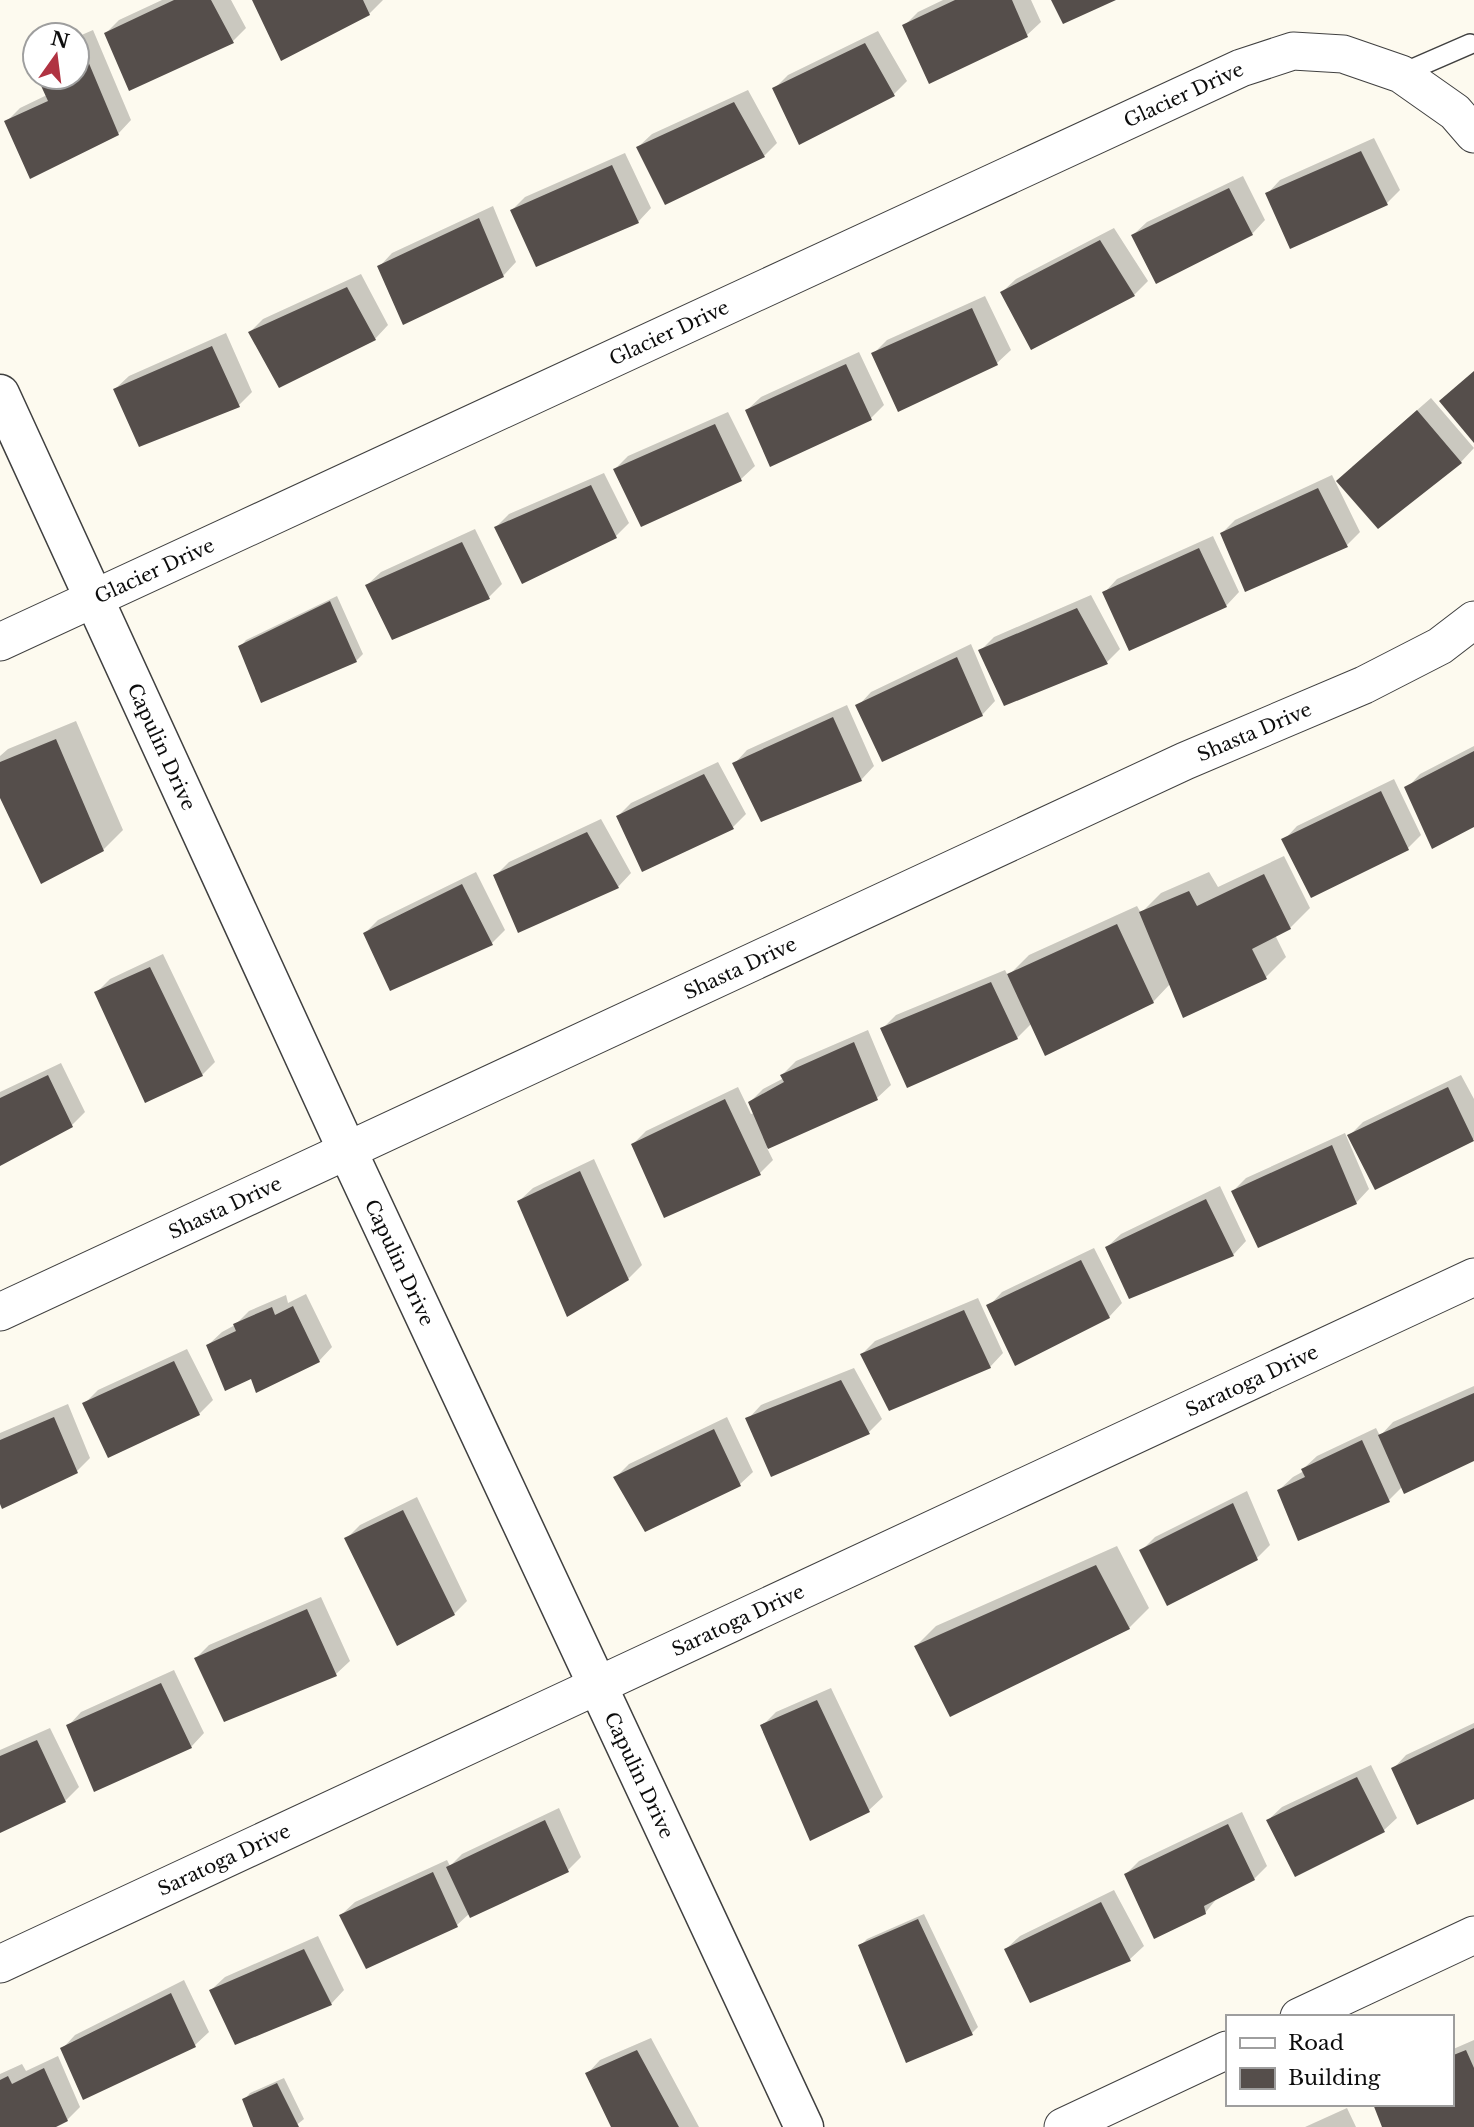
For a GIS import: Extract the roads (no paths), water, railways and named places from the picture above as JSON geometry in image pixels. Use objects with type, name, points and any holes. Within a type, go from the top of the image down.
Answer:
[{"type":"street","name":"Glacier Drive","points":[[0,642],[1241,68],[1293,51],[1343,54],[1401,74],[1455,112],[1474,134]]},
{"type":"street","name":"Capulin Drive","points":[[0,394],[347,1150],[804,2127]]},
{"type":"street","name":"Shasta Drive","points":[[0,1312],[1185,761],[1364,685],[1440,646],[1474,620]]},
{"type":"street","name":"Saratoga Drive","points":[[0,1964],[1474,1277]]},
{"type":"street","points":[[1303,2015],[1474,1936]]},
{"type":"street","points":[[1063,2127],[1226,2050]]},
{"type":"lane","points":[[1401,74],[1473,43]]}]
